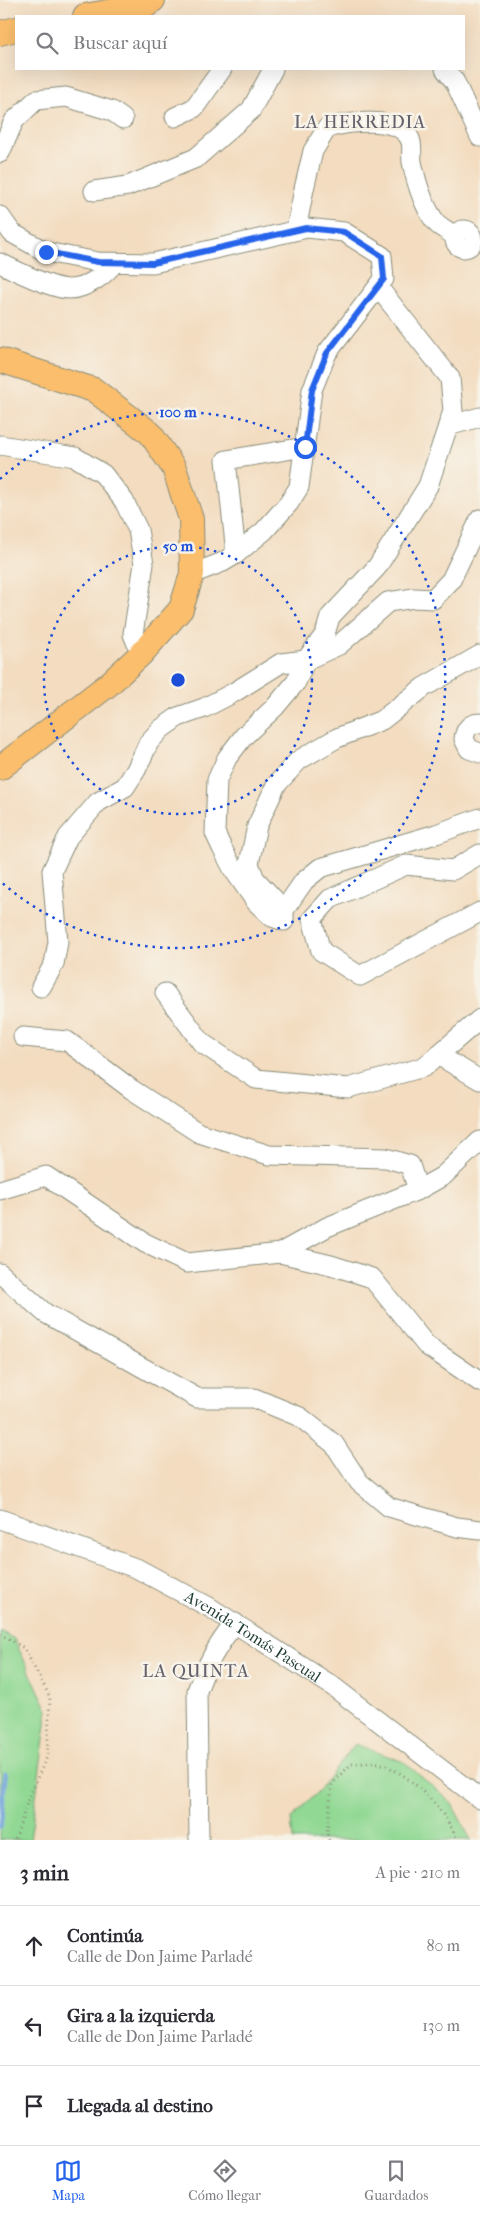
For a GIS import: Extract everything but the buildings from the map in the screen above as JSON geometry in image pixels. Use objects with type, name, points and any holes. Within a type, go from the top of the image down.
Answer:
[{"type":"main road","points":[[91,15],[147,5],[153,0]]},
{"type":"main road","points":[[0,33],[15,29]]},
{"type":"main road","points":[[0,360],[94,390],[150,433],[174,468],[191,519],[192,574],[181,609],[141,654],[108,684],[0,768]]},
{"type":"street","points":[[175,117],[194,108],[221,70]]},
{"type":"street","points":[[94,191],[128,186],[196,158],[251,110],[271,70]]},
{"type":"street","points":[[446,70],[456,82],[480,137]]},
{"type":"street","points":[[0,154],[14,121],[36,100],[66,97],[112,111],[122,119]]},
{"type":"street","points":[[296,230],[313,151],[327,128],[345,122],[378,122],[401,129],[411,140],[412,162],[422,196],[434,221],[455,236]]},
{"type":"street","points":[[0,216],[12,233],[46,252],[98,262],[153,263],[306,228],[344,232],[382,256],[384,279],[327,353],[312,390],[299,487],[290,503],[257,537],[236,554],[223,562],[192,574]]},
{"type":"street","points":[[0,264],[36,280],[69,289],[91,283],[108,271],[114,262]]},
{"type":"street","points":[[378,287],[450,378],[453,411],[428,486],[377,567],[330,617],[325,634],[306,660],[296,682],[275,707],[244,736],[227,758],[217,780],[215,833],[222,848],[256,902],[272,917],[284,921],[284,910],[304,881],[320,868],[436,834],[480,818]]},
{"type":"street","points":[[448,426],[480,417]]},
{"type":"street","points":[[0,445],[75,457],[103,474],[124,501],[138,530],[144,564],[133,634],[141,654]]},
{"type":"street","points":[[236,554],[226,460],[305,447]]},
{"type":"street","points":[[41,987],[54,964],[58,942],[52,871],[68,837],[98,802],[125,787],[136,770],[149,742],[161,729],[178,717],[204,708],[233,693],[281,663],[306,660],[339,645],[388,602],[433,598],[451,580],[480,519]]},
{"type":"street","points":[[284,910],[255,879],[250,864],[257,826],[276,785],[299,760],[337,738],[382,720],[424,687],[480,655]]},
{"type":"street","points":[[480,724],[467,728],[464,739],[469,749],[480,752]]},
{"type":"street","points":[[480,854],[453,870],[406,865],[330,899],[312,919],[321,951],[360,976],[480,912]]},
{"type":"street","points":[[165,993],[202,1043],[256,1079],[348,1088],[424,1067],[480,1019]]},
{"type":"street","points":[[22,1036],[67,1041],[131,1088],[199,1134],[269,1155],[386,1158],[410,1166],[418,1190]]},
{"type":"street","points":[[438,1055],[480,1080]]},
{"type":"street","points":[[280,1253],[327,1227],[418,1190],[443,1176],[480,1142]]},
{"type":"street","points":[[0,1190],[46,1176],[145,1243],[187,1263],[280,1253],[331,1265],[372,1278],[426,1345],[480,1382]]},
{"type":"street","points":[[0,1273],[46,1313],[197,1398],[254,1398],[300,1417],[334,1444],[359,1482],[389,1507],[457,1527],[480,1530]]},
{"type":"street","name":"Avenida Tomás Pascual","points":[[0,1519],[138,1569],[209,1607],[331,1685],[480,1799]]},
{"type":"street","points":[[199,1840],[197,1691],[205,1668],[218,1644],[235,1623]]},
{"type":"path","points":[[0,1634],[24,1648],[50,1697],[48,1757],[31,1791],[14,1840]]},
{"type":"path","points":[[329,1840],[327,1833],[332,1784],[351,1764],[381,1763],[415,1783],[452,1826],[457,1840]]},
{"type":"green space","points":[[0,1631],[14,1639],[48,1710],[30,1840],[0,1840]]},
{"type":"green space","points":[[355,1744],[404,1762],[451,1802],[471,1840],[293,1840],[291,1819],[321,1788]]},
{"type":"waterway","points":[[0,1827],[5,1774]]},
{"type":"district","name":"LA HERREDIA","points":[[360,122]]},
{"type":"district","name":"LA QUINTA","points":[[196,1671]]},
{"type":"route","points":[[46,252],[98,262],[153,263],[306,228],[344,232],[382,256],[384,279],[327,353],[312,390],[305,447]]}]
